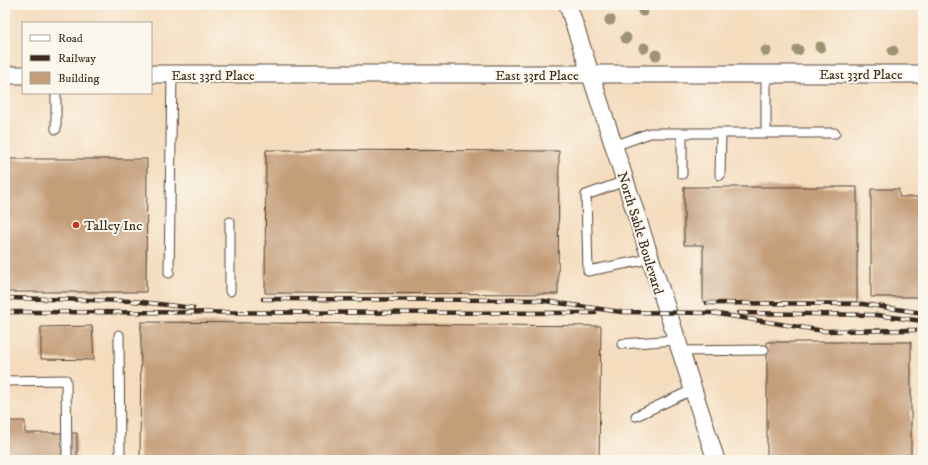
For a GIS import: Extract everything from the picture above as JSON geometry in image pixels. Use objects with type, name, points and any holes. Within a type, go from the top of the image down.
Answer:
[{"type":"street","name":"North Sable Boulevard","points":[[568,5],[649,259],[716,460]]},
{"type":"street","name":"East 33rd Place","points":[[152,74],[923,74]]},
{"type":"street","points":[[5,75],[22,75]]},
{"type":"lane","points":[[169,273],[172,74]]},
{"type":"lane","points":[[766,74],[766,133]]},
{"type":"lane","points":[[56,94],[56,129]]},
{"type":"lane","points":[[614,146],[650,133],[835,133]]},
{"type":"lane","points":[[682,133],[682,174]]},
{"type":"lane","points":[[720,175],[721,133]]},
{"type":"lane","points":[[625,181],[586,195],[588,271],[649,259]]},
{"type":"lane","points":[[230,222],[230,291]]},
{"type":"lane","points":[[119,335],[120,460]]},
{"type":"lane","points":[[622,344],[677,345],[764,350]]},
{"type":"lane","points":[[5,381],[66,380],[67,460]]},
{"type":"lane","points":[[636,416],[692,390]]},
{"type":"building","points":[[266,150],[559,151],[558,294],[265,293]]},
{"type":"building","name":"Talley Inc","points":[[5,159],[147,159],[146,292],[5,292]]},
{"type":"building","points":[[684,187],[857,187],[857,302],[703,302],[703,245],[684,245]]},
{"type":"building","points":[[871,189],[899,189],[899,197],[923,197],[923,297],[871,297]]},
{"type":"building","points":[[141,322],[601,326],[599,460],[140,460]]},
{"type":"building","points":[[92,326],[94,360],[41,359],[41,327]]},
{"type":"building","points":[[767,342],[911,342],[911,460],[767,460]]},
{"type":"building","points":[[5,421],[25,421],[25,433],[77,433],[77,460],[5,460]]},
{"type":"railway","points":[[5,298],[133,301],[193,308]]},
{"type":"railway","points":[[263,299],[538,300],[621,312],[712,313],[824,331],[915,330]]},
{"type":"railway","points":[[707,303],[863,304],[923,313]]},
{"type":"railway","points":[[5,312],[595,313]]},
{"type":"railway","points":[[739,313],[877,315],[923,321]]},
{"type":"place","name":"Talley Inc","points":[[76,225]]}]
